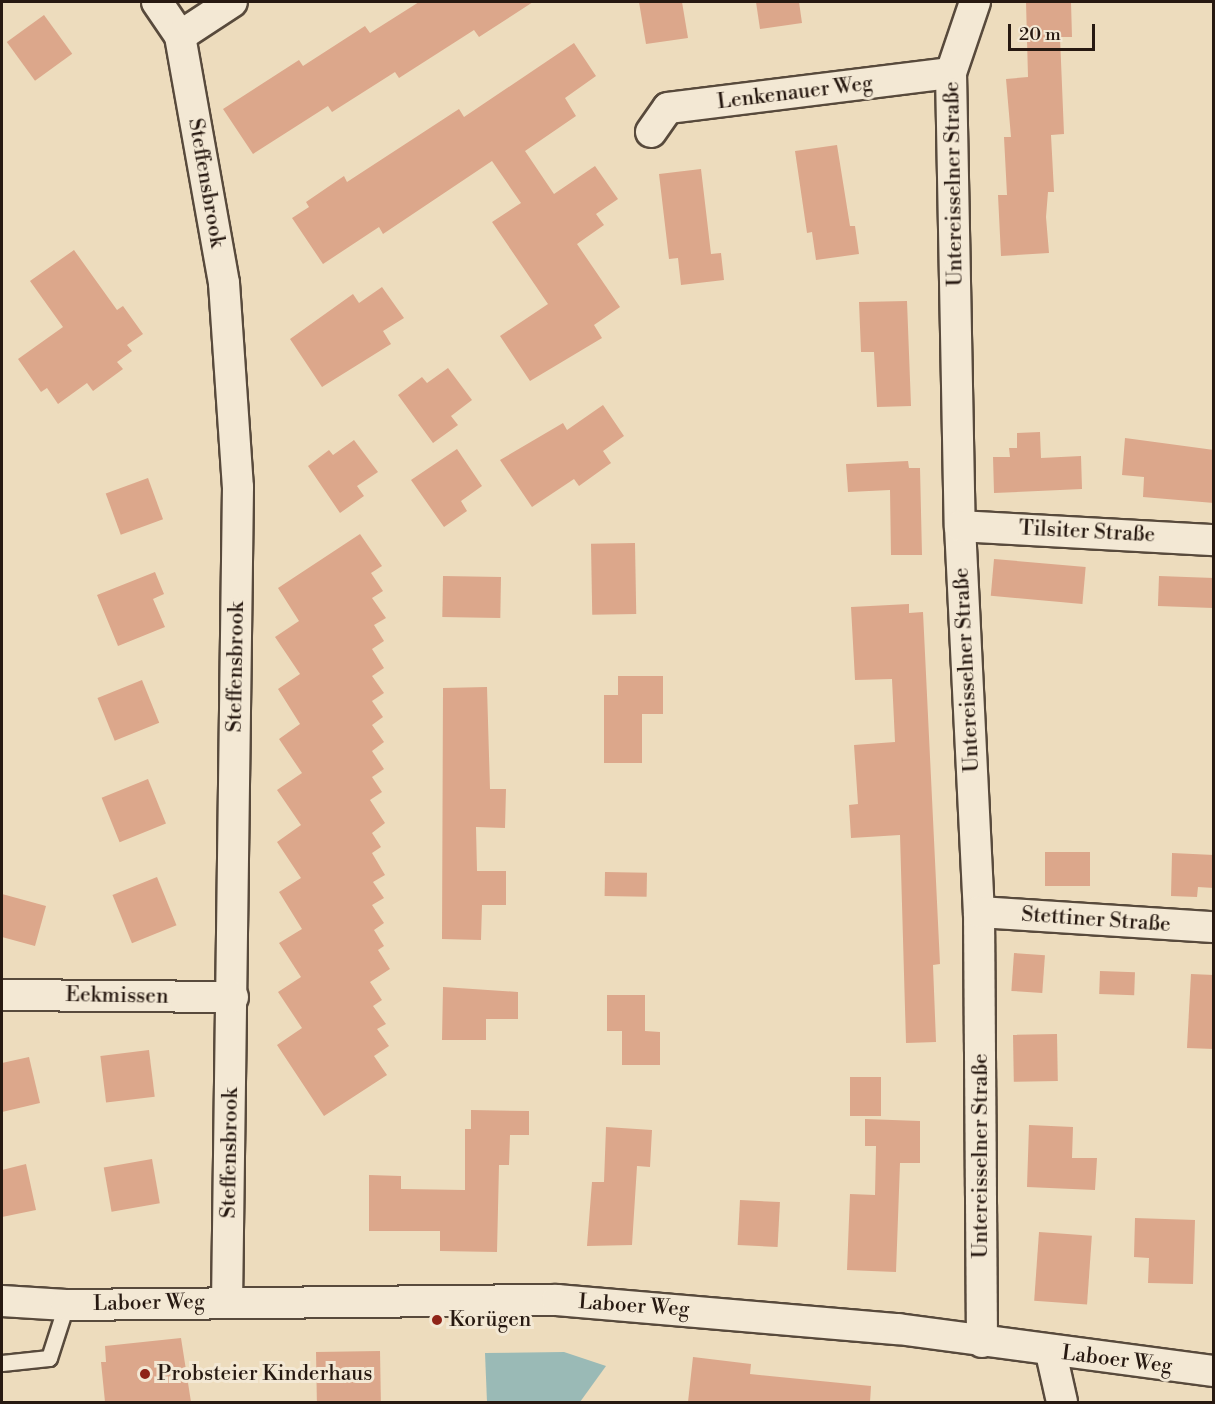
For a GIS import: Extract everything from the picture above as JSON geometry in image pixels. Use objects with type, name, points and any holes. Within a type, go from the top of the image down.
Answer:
[{"type":"street","name":"Steffensbrook","points":[[157,2],[180,36],[224,283],[238,487],[233,997],[227,1303]]},
{"type":"street","points":[[180,36],[232,2]]},
{"type":"street","name":"Untereisselner Straße","points":[[975,2],[951,73],[960,525],[979,912],[982,1342]]},
{"type":"street","name":"Lenkenauer Weg","points":[[651,132],[668,108],[951,73]]},
{"type":"street","name":"Tilsiter Straße","points":[[960,525],[1214,540]]},
{"type":"street","name":"Stettiner Straße","points":[[979,912],[1214,927]]},
{"type":"street","name":"Eekmissen","points":[[2,995],[233,997]]},
{"type":"street","name":"Laboer Weg","points":[[2,1301],[59,1305],[557,1300],[898,1329],[1051,1353],[1214,1371]]},
{"type":"street","name":"Laboer Weg","points":[[2,1315],[59,1305]]},
{"type":"street","points":[[1051,1353],[1062,1402]]},
{"type":"lane","points":[[2,1363],[49,1358],[59,1305]]},
{"type":"water","points":[[564,1352],[606,1366],[580,1402],[487,1402],[485,1353]]},
{"type":"building","points":[[419,2],[533,2],[479,37],[474,30],[399,78],[395,72],[332,112],[328,106],[253,154],[223,109],[299,60],[303,66],[365,26],[370,33]]},
{"type":"building","points":[[639,2],[682,2],[688,38],[646,44]]},
{"type":"building","points":[[756,2],[799,2],[802,23],[760,29]]},
{"type":"building","points":[[1026,2],[1071,2],[1072,37],[1060,37],[1064,134],[1051,135],[1054,192],[1048,192],[1046,217],[1049,253],[1001,256],[998,195],[1007,195],[1004,137],[1011,137],[1006,79],[1028,77]]},
{"type":"building","points":[[44,15],[72,54],[35,81],[7,42]]},
{"type":"building","points":[[574,43],[596,76],[565,98],[576,116],[525,151],[554,194],[595,166],[618,199],[596,214],[604,225],[577,244],[620,307],[594,325],[602,338],[530,381],[500,336],[548,304],[492,222],[521,203],[492,161],[383,234],[379,227],[323,264],[292,218],[309,207],[306,202],[344,176],[347,182],[459,109],[464,117]]},
{"type":"building","points":[[837,145],[850,226],[855,226],[859,254],[816,260],[812,232],[807,233],[795,151]]},
{"type":"building","points":[[701,169],[711,254],[721,253],[724,280],[681,285],[678,258],[669,259],[659,174]]},
{"type":"building","points":[[74,250],[117,310],[123,306],[143,334],[127,345],[132,351],[117,362],[123,369],[93,391],[87,383],[58,404],[47,388],[41,392],[18,359],[63,327],[30,281]]},
{"type":"building","points":[[382,287],[404,318],[383,331],[391,344],[322,387],[290,339],[353,294],[359,303]]},
{"type":"building","points":[[907,301],[911,406],[877,407],[874,352],[861,352],[859,302]]},
{"type":"building","points":[[448,368],[472,400],[451,416],[458,425],[433,443],[398,395],[422,377],[427,383]]},
{"type":"building","points":[[603,405],[624,436],[603,451],[611,463],[579,486],[574,479],[532,507],[500,460],[563,423],[567,430]]},
{"type":"building","points":[[1040,432],[1041,458],[1081,456],[1082,489],[994,493],[993,457],[1010,457],[1009,448],[1017,448],[1017,433]]},
{"type":"building","points":[[1125,438],[1214,450],[1214,503],[1143,497],[1144,477],[1122,475]]},
{"type":"building","points":[[354,440],[378,472],[357,486],[364,496],[340,513],[308,466],[329,450],[333,455]]},
{"type":"building","points":[[457,449],[482,486],[461,501],[467,511],[444,527],[411,480]]},
{"type":"building","points":[[908,461],[909,468],[920,468],[922,555],[891,555],[890,490],[848,492],[846,464]]},
{"type":"building","points":[[148,478],[163,519],[121,535],[106,493]]},
{"type":"building","points":[[360,534],[382,566],[371,573],[383,591],[372,598],[386,618],[374,625],[384,641],[372,649],[384,668],[372,676],[384,693],[372,701],[383,717],[372,725],[384,742],[372,751],[384,769],[372,777],[382,792],[370,800],[385,823],[372,833],[381,847],[372,853],[385,875],[373,882],[384,898],[372,905],[384,923],[374,930],[384,946],[378,950],[390,969],[370,982],[382,1000],[373,1006],[386,1024],[377,1029],[389,1046],[374,1056],[387,1075],[324,1116],[277,1045],[302,1028],[278,992],[301,977],[279,943],[302,929],[279,892],[301,878],[277,842],[301,825],[277,790],[302,773],[279,739],[300,724],[278,689],[300,674],[275,637],[299,621],[278,588]]},
{"type":"building","points":[[635,543],[636,614],[592,615],[591,544]]},
{"type":"building","points":[[994,559],[1086,567],[1082,604],[991,596]]},
{"type":"building","points":[[155,572],[164,594],[153,599],[165,627],[118,646],[97,595]]},
{"type":"building","points":[[443,576],[501,577],[500,618],[442,617]]},
{"type":"building","points":[[1159,576],[1214,578],[1213,608],[1158,606]]},
{"type":"building","points":[[909,604],[909,613],[923,612],[940,964],[933,965],[936,1042],[906,1043],[900,835],[851,838],[849,805],[858,804],[854,745],[895,742],[892,679],[855,680],[851,607]]},
{"type":"building","points":[[618,676],[663,676],[663,714],[642,714],[642,763],[604,763],[604,695],[618,695]]},
{"type":"building","points":[[142,680],[159,723],[115,741],[97,698]]},
{"type":"building","points":[[487,687],[490,789],[506,789],[505,828],[476,827],[477,871],[506,871],[506,905],[482,905],[481,940],[442,939],[443,688]]},
{"type":"building","points":[[148,779],[166,824],[120,842],[102,798]]},
{"type":"building","points":[[1045,852],[1090,852],[1090,886],[1045,886]]},
{"type":"building","points":[[1172,853],[1214,855],[1214,888],[1198,887],[1197,897],[1171,896]]},
{"type":"building","points":[[605,872],[647,873],[647,897],[605,896]]},
{"type":"building","points":[[157,877],[176,925],[132,943],[112,895]]},
{"type":"building","points":[[2,894],[46,906],[35,946],[2,937]]},
{"type":"building","points":[[1014,953],[1045,955],[1042,993],[1011,991]]},
{"type":"building","points":[[1100,971],[1135,972],[1134,995],[1099,994]]},
{"type":"building","points":[[1191,974],[1214,975],[1214,1049],[1187,1048]]},
{"type":"building","points":[[443,987],[518,992],[518,1019],[486,1019],[486,1040],[442,1040]]},
{"type":"building","points":[[607,995],[645,995],[645,1031],[660,1032],[660,1065],[622,1065],[622,1031],[607,1031]]},
{"type":"building","points":[[1057,1034],[1058,1081],[1014,1082],[1013,1035]]},
{"type":"building","points":[[149,1050],[155,1097],[106,1103],[100,1056]]},
{"type":"building","points":[[29,1057],[40,1103],[2,1112],[2,1063]]},
{"type":"building","points":[[850,1077],[881,1077],[881,1116],[850,1116]]},
{"type":"building","points":[[471,1110],[529,1111],[529,1135],[510,1135],[509,1165],[499,1165],[497,1252],[440,1251],[440,1231],[369,1231],[369,1175],[401,1176],[401,1189],[465,1190],[465,1129],[471,1129]]},
{"type":"building","points":[[865,1119],[920,1121],[920,1163],[900,1163],[896,1272],[847,1270],[850,1194],[875,1195],[876,1146],[865,1146]]},
{"type":"building","points":[[1029,1125],[1073,1127],[1072,1158],[1097,1158],[1095,1190],[1027,1187]]},
{"type":"building","points":[[606,1127],[652,1130],[650,1167],[637,1166],[632,1245],[587,1246],[592,1182],[604,1182]]},
{"type":"building","points":[[152,1159],[160,1203],[112,1212],[104,1168]]},
{"type":"building","points":[[26,1164],[36,1210],[2,1217],[2,1170]]},
{"type":"building","points":[[740,1200],[780,1202],[778,1247],[738,1245]]},
{"type":"building","points":[[1135,1218],[1195,1220],[1193,1284],[1148,1283],[1149,1258],[1134,1257]]},
{"type":"building","points":[[1039,1232],[1092,1236],[1087,1305],[1034,1301]]},
{"type":"building","name":"Probsteier Kinderhaus","points":[[181,1338],[191,1402],[105,1402],[101,1362],[106,1362],[105,1346]]},
{"type":"building","points":[[380,1351],[381,1402],[317,1402],[316,1352]]},
{"type":"building","points":[[693,1357],[751,1364],[750,1374],[871,1386],[870,1402],[688,1402]]},
{"type":"place","name":"Korügen","points":[[437,1320]]},
{"type":"place","name":"Probsteier Kinderhaus","points":[[145,1374]]}]
